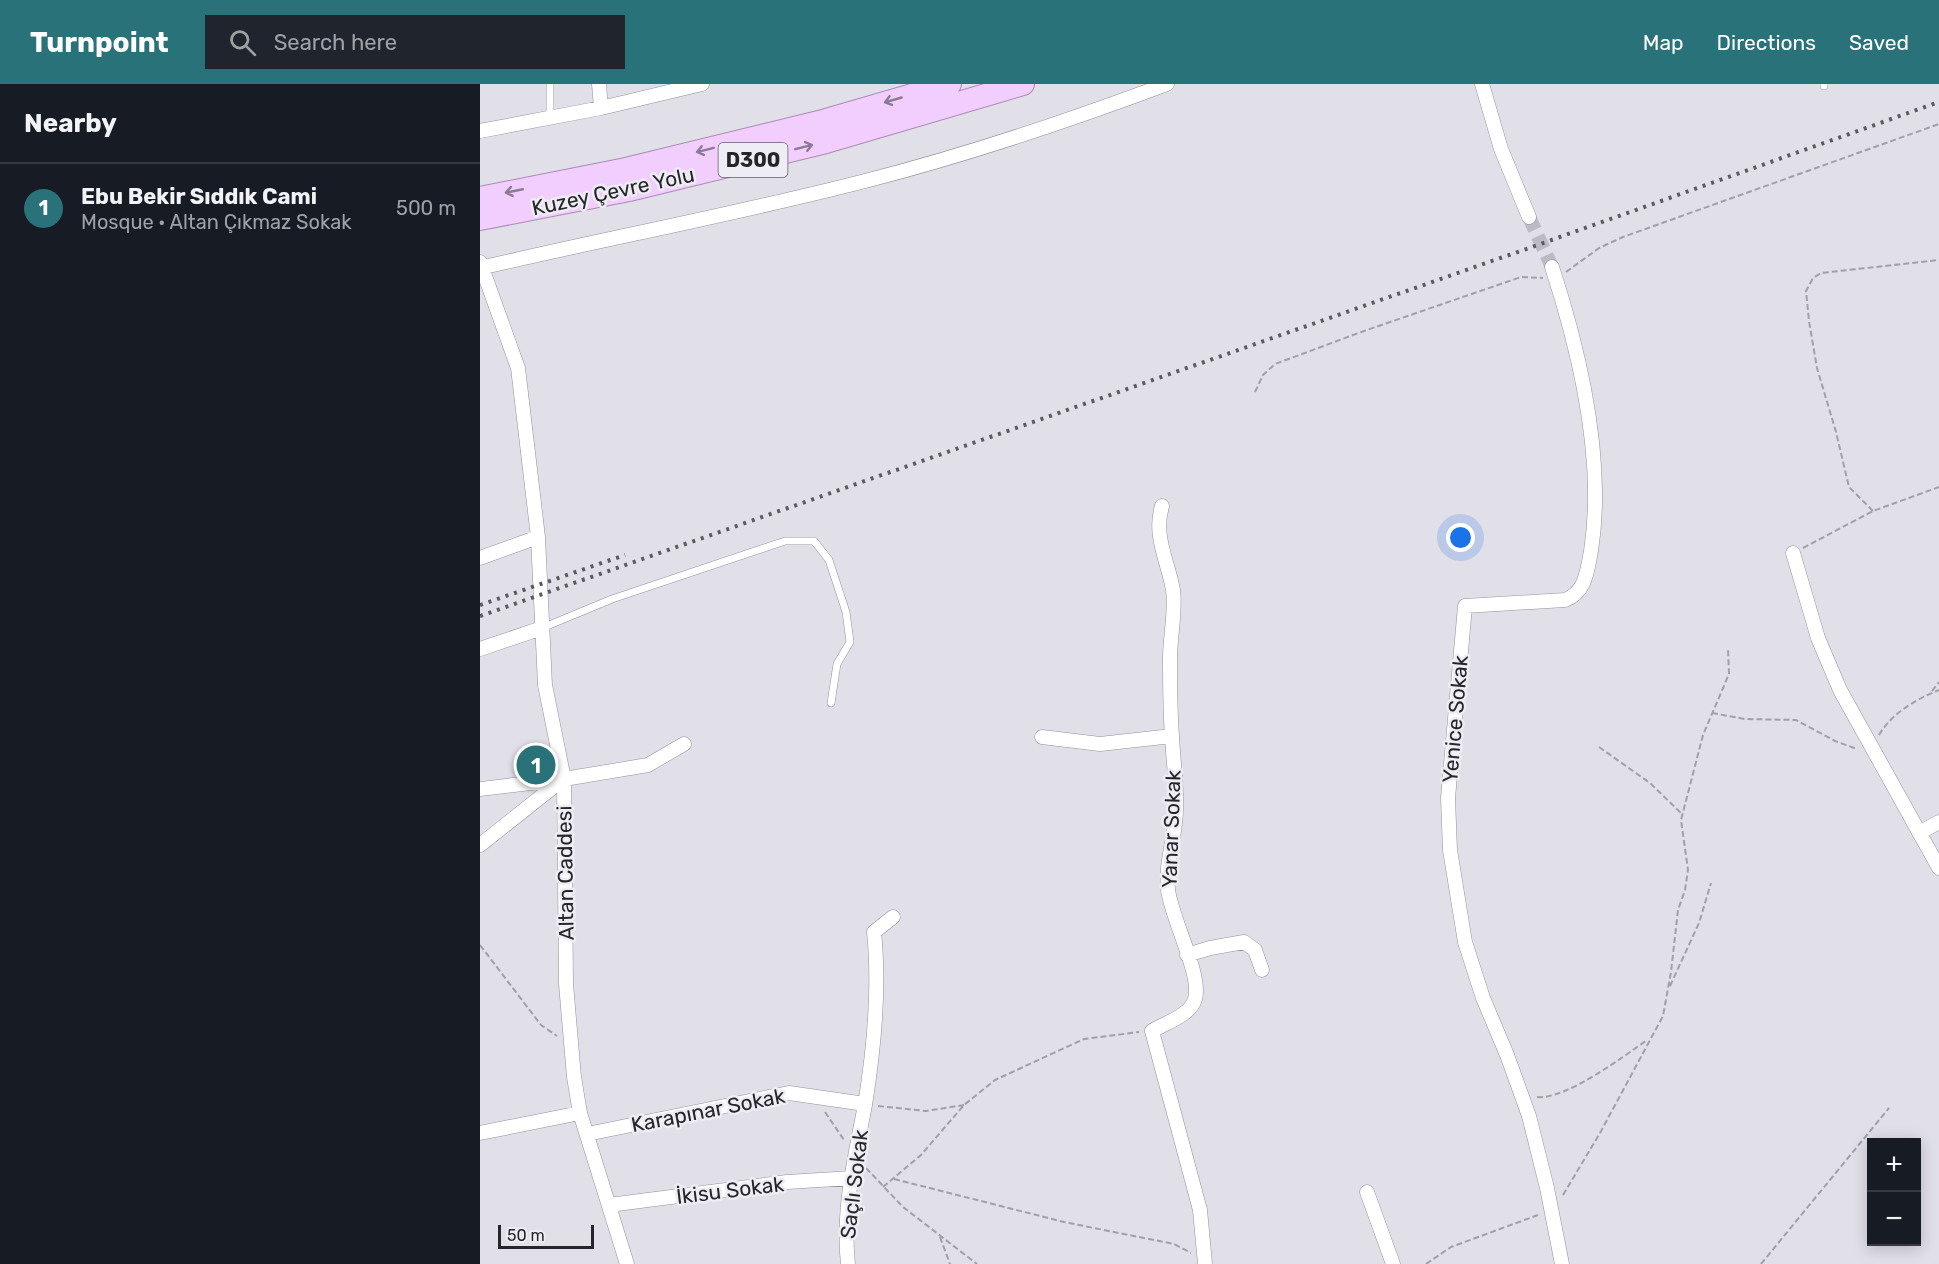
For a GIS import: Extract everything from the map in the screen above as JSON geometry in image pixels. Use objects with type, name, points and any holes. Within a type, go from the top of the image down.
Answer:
[{"type":"highway","name":"Kuzey Çevre Yolu","points":[[480,198],[626,169],[819,122],[950,84]]},
{"type":"highway","name":"Kuzey Çevre Yolu","points":[[480,219],[629,190],[826,142],[1023,84]]},
{"type":"street","points":[[600,84],[601,108]]},
{"type":"street","points":[[480,131],[601,108],[702,84]]},
{"type":"street","points":[[481,266],[728,214],[866,181],[1005,140],[1167,84]]},
{"type":"street","points":[[1482,84],[1501,148],[1529,217]]},
{"type":"street","name":"Altan Caddesi","points":[[481,266],[518,368],[537,537],[545,685],[564,779],[566,984],[570,1044],[580,1113],[627,1264]]},
{"type":"street","name":"Yenice Sokak","points":[[1554,274],[1565,306],[1577,361],[1593,458],[1595,503],[1589,562],[1582,586],[1575,595],[1564,600],[1465,606],[1448,798],[1450,850],[1465,942],[1483,998],[1521,1091],[1534,1134],[1562,1264]]},
{"type":"street","name":"Yanar Sokak","points":[[1152,1031],[1189,1009],[1195,1000],[1196,982],[1171,906],[1167,878],[1168,854],[1176,807],[1170,656],[1173,592],[1159,541],[1158,522],[1162,506]]},
{"type":"street","points":[[480,558],[537,537]]},
{"type":"street","points":[[1793,553],[1809,612],[1828,664],[1852,716],[1939,868]]},
{"type":"street","points":[[480,649],[542,628]]},
{"type":"street","points":[[1042,737],[1100,744],[1172,736]]},
{"type":"street","points":[[480,789],[564,779],[648,765],[684,744]]},
{"type":"street","points":[[480,845],[564,779]]},
{"type":"street","points":[[1919,833],[1939,822]]},
{"type":"street","name":"Saçlı Sokak","points":[[848,1264],[845,1238],[855,1155],[865,1104],[876,995],[877,963],[874,932],[893,916]]},
{"type":"street","points":[[1187,955],[1244,942],[1255,950],[1262,970]]},
{"type":"street","points":[[1152,1031],[1200,1210],[1205,1262]]},
{"type":"street","name":"Karapınar Sokak","points":[[587,1134],[789,1093],[865,1104]]},
{"type":"street","points":[[480,1133],[580,1113]]},
{"type":"street","name":"İkisu Sokak","points":[[609,1205],[787,1182],[852,1178]]},
{"type":"street","points":[[1366,1192],[1393,1264]]},
{"type":"lane","points":[[550,84],[550,118]]},
{"type":"lane","points":[[542,628],[612,599],[785,540],[814,541],[829,560],[846,612],[850,642],[837,664],[831,703]]},
{"type":"path","points":[[1255,392],[1263,375],[1275,364],[1364,330],[1521,277],[1554,274],[1623,237],[1939,124]]},
{"type":"path","points":[[1873,511],[1849,487],[1817,368],[1806,291],[1813,278],[1821,273],[1939,260]]},
{"type":"path","points":[[1793,553],[1873,511],[1939,488]]},
{"type":"path","points":[[1426,1264],[1451,1247],[1552,1210],[1600,1133],[1659,1026],[1668,988],[1678,910],[1685,890],[1688,870],[1682,814],[1696,756],[1729,674],[1728,649]]},
{"type":"path","points":[[1930,694],[1939,682]]},
{"type":"path","points":[[1712,713],[1745,720],[1796,720],[1848,746],[1873,751],[1880,733],[1890,720],[1906,707],[1939,690]]},
{"type":"path","points":[[1599,747],[1650,783],[1682,814]]},
{"type":"path","points":[[1668,988],[1699,923],[1711,883]]},
{"type":"path","points":[[480,945],[541,1024],[570,1044]]},
{"type":"path","points":[[883,1187],[921,1155],[964,1105],[984,1088],[1010,1072],[1040,1061],[1084,1039],[1152,1031]]},
{"type":"path","points":[[1521,1091],[1540,1097],[1559,1094],[1650,1039]]},
{"type":"path","points":[[816,1097],[855,1155],[883,1187],[903,1207],[977,1264]]},
{"type":"path","points":[[865,1104],[927,1111],[964,1105]]},
{"type":"path","points":[[1761,1264],[1889,1108]]},
{"type":"path","points":[[894,1179],[1064,1222],[1174,1244],[1205,1262]]},
{"type":"path","points":[[939,1235],[950,1264]]},
{"type":"building","points":[[546,750],[550,777],[527,780],[523,753]]},
{"type":"tunnel","points":[[1529,217],[1552,267]]},
{"type":"railway","points":[[480,616],[1939,102]]},
{"type":"railway","points":[[480,605],[625,555]]},
{"type":"place","name":"Ebu Bekir Sıddık Cami","points":[[536,765]]}]
